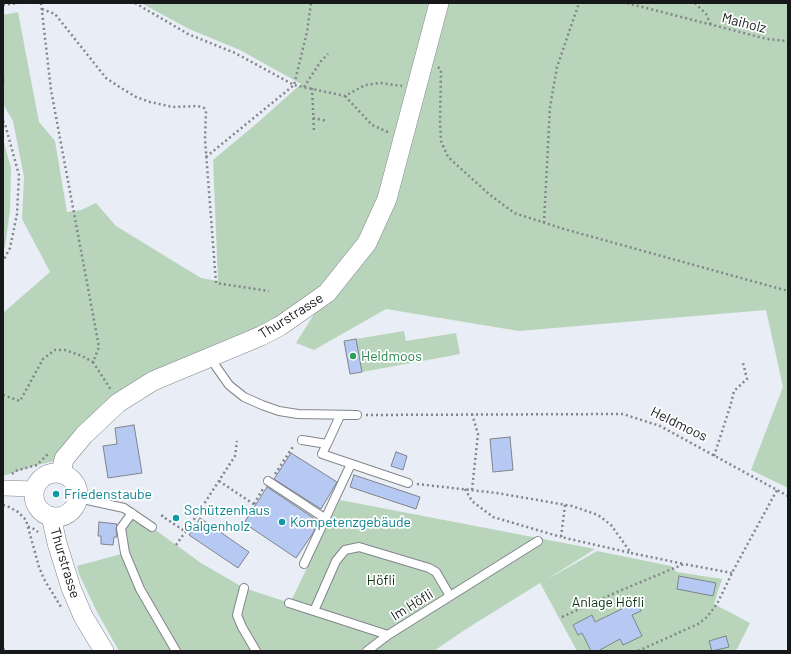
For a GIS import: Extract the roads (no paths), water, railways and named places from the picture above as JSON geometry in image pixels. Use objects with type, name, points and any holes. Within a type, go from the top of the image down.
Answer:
[{"type":"street","name":"Thurstrasse","points":[[61,474],[64,459],[84,435],[118,402],[153,381],[268,333],[327,293],[367,243],[387,199],[439,3]]},
{"type":"street","points":[[3,488],[35,490],[42,478],[48,474],[61,474],[67,476],[76,485],[78,498]]},
{"type":"street","name":"Thurstrasse","points":[[35,490],[36,503],[45,513],[51,516],[69,513],[73,509],[78,498]]},
{"type":"street","name":"Thurstrasse","points":[[51,516],[57,543],[71,588],[83,616],[104,651]]},
{"type":"lane","points":[[210,358],[229,385],[244,397],[262,406],[298,414],[357,415]]},
{"type":"lane","points":[[339,415],[322,454],[408,483]]},
{"type":"lane","points":[[302,440],[327,444]]},
{"type":"lane","points":[[304,564],[351,464]]},
{"type":"lane","points":[[268,481],[326,519]]},
{"type":"lane","points":[[78,498],[124,508],[152,527]]},
{"type":"lane","points":[[132,513],[121,528],[125,553],[140,589],[176,651]]},
{"type":"lane","name":"Im Höfli","points":[[289,603],[388,635],[538,541]]},
{"type":"lane","points":[[314,611],[336,561],[345,550],[359,547],[428,568],[436,572],[450,596]]},
{"type":"lane","points":[[244,588],[237,615],[256,651]]},
{"type":"lane","points":[[367,651],[388,635]]},
{"type":"place","name":"Heldmoos","points":[[353,356]]},
{"type":"place","name":"Friedenstaube","points":[[56,494]]},
{"type":"place","name":"Schützenhaus Galgenholz","points":[[176,518]]},
{"type":"place","name":"Kompetenzgebäude","points":[[282,522]]},
{"type":"park label","name":"Höfli","points":[[381,580]]},
{"type":"park label","name":"Anlage Höfli","points":[[608,602]]}]
